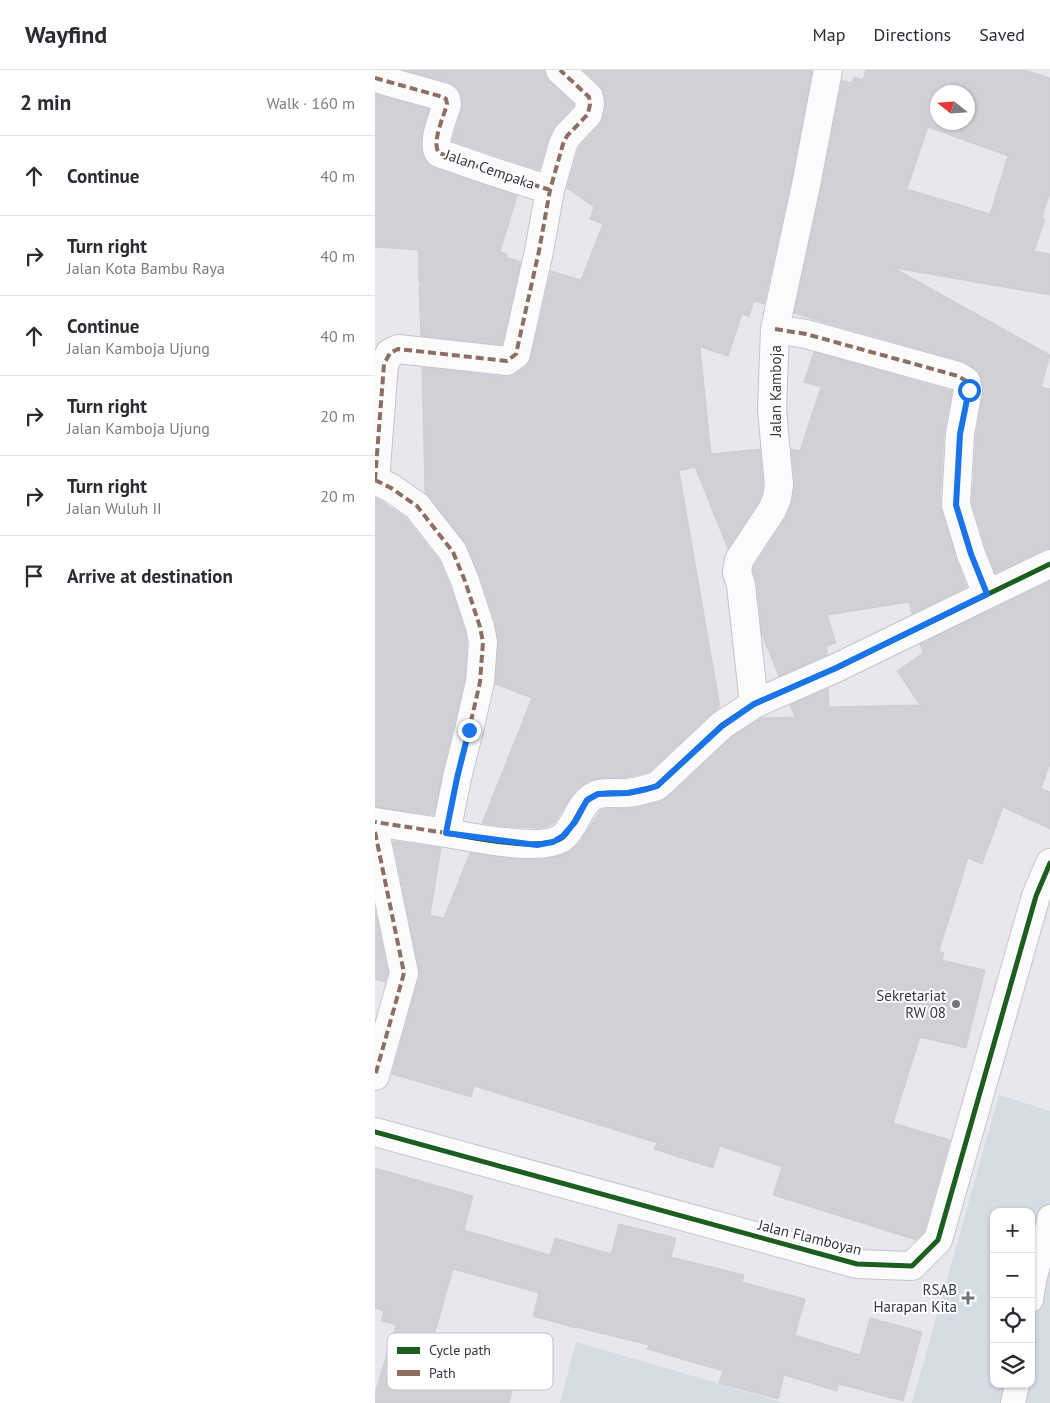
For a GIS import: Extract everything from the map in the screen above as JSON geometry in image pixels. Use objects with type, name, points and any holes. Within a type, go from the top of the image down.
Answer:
[{"type":"street","points":[[446,833],[480,682],[483,642],[465,581],[453,552],[417,506],[391,488],[375,480],[384,364],[390,353],[398,350],[507,360],[516,354],[539,251],[550,190],[565,139],[588,114],[590,104],[589,97],[560,70]]},
{"type":"street","name":"Jalan Kamboja","points":[[754,704],[741,585],[737,572],[739,560],[777,498],[779,485],[771,410],[775,329],[806,185],[828,70]]},
{"type":"street","name":"Jalan Cempaka","points":[[375,78],[446,99],[447,104],[436,141],[436,149],[439,153],[550,190]]},
{"type":"street","points":[[775,329],[806,334],[958,376],[966,381],[969,390],[960,434],[956,505],[971,554],[987,594]]},
{"type":"street","points":[[375,822],[537,845],[553,842],[563,836],[575,822],[587,800],[598,794],[628,793],[657,786],[722,726],[754,704],[836,668],[1050,564]]},
{"type":"street","points":[[375,832],[405,973],[375,1076]]},
{"type":"street","name":"Jalan Flamboyan","points":[[375,1132],[857,1264],[912,1266],[938,1240],[1043,898],[1050,863]]},
{"type":"lane","points":[[1031,1298],[1050,1217]]},
{"type":"lane","points":[[1013,1403],[1016,1388]]},
{"type":"shaded area","name":"RSAB Harapan Kita","points":[[999,1095],[1050,1111],[1050,1403],[912,1403]]},
{"type":"shaded area","points":[[576,1342],[638,1360],[784,1403],[560,1403]]},
{"type":"building","points":[[404,70],[545,70],[545,75],[549,81],[574,106],[553,129],[539,170],[452,141],[462,108],[461,96],[455,87],[447,82]]},
{"type":"building","points":[[583,70],[812,71],[791,182],[764,304],[754,301],[749,316],[742,314],[728,356],[700,347],[711,454],[760,449],[762,494],[728,549],[695,467],[679,471],[720,707],[649,772],[629,777],[602,778],[588,781],[575,791],[555,822],[549,826],[539,828],[508,827],[482,823],[532,698],[495,684],[498,639],[495,622],[480,576],[465,543],[425,493],[422,367],[505,377],[517,373],[526,366],[531,357],[551,271],[581,280],[603,224],[590,219],[594,207],[567,188],[580,145],[600,124],[605,102],[600,86]]},
{"type":"building","points":[[866,70],[1025,70],[1050,78],[1050,192],[1042,218],[1045,219],[1034,251],[1050,254],[1050,295],[894,268],[1050,355],[1041,387],[1050,389],[1050,549],[1043,550],[995,573],[972,503],[976,436],[983,392],[979,372],[962,361],[794,313],[842,80],[851,83],[854,77],[863,80]],"holes":[[[930,85],[975,85],[975,130],[936,130],[1008,156],[990,214],[907,189],[928,127],[930,128]]]},
{"type":"building","points":[[375,94],[429,109],[421,144],[423,155],[429,165],[517,196],[500,252],[507,254],[506,257],[521,262],[502,345],[421,336],[419,288],[421,283],[419,283],[418,250],[375,247]]},
{"type":"building","points":[[814,352],[952,391],[944,433],[940,504],[956,559],[967,587],[912,614],[909,602],[827,615],[836,643],[827,646],[827,655],[779,676],[762,635],[757,583],[753,571],[754,566],[785,519],[792,501],[795,484],[791,449],[800,451],[821,387],[804,382]]},
{"type":"building","points":[[375,497],[406,518],[439,560],[465,631],[467,643],[465,680],[434,815],[375,807]]},
{"type":"building","points":[[1050,581],[1050,764],[1041,788],[1050,792],[1050,829],[1003,807],[982,864],[968,858],[939,951],[944,953],[942,960],[985,970],[966,1048],[920,1037],[893,1123],[950,1140],[924,1232],[916,1240],[773,1195],[782,1167],[720,1146],[713,1168],[654,1149],[657,1143],[474,1086],[471,1097],[392,1074],[419,977],[393,841],[441,848],[430,915],[444,918],[470,853],[524,859],[560,856],[570,851],[579,843],[600,811],[605,809],[633,808],[662,801],[732,737],[761,718],[795,717],[790,705],[828,688],[829,707],[920,705],[897,671],[923,653],[920,644]]},
{"type":"building","points":[[375,910],[388,972],[385,982],[375,979]]},
{"type":"building","points":[[375,1168],[473,1196],[464,1230],[550,1255],[555,1238],[611,1254],[619,1224],[676,1238],[671,1257],[744,1275],[742,1282],[805,1299],[795,1335],[860,1355],[870,1318],[922,1332],[903,1401],[839,1384],[837,1391],[784,1375],[778,1399],[719,1383],[723,1371],[647,1349],[649,1345],[533,1316],[539,1293],[453,1269],[435,1333],[394,1333],[396,1325],[381,1321],[384,1311],[375,1308]]},
{"type":"building","points":[[387,1354],[387,1390],[512,1390],[509,1403],[375,1403],[375,1393]]},
{"type":"marked path","points":[[375,480],[384,364],[390,353],[398,349],[507,361],[516,354],[539,251],[550,190],[563,144],[567,136],[588,114],[590,104],[589,97],[560,70]]},
{"type":"marked path","points":[[375,78],[446,99],[447,104],[436,143],[439,153],[550,190]]},
{"type":"marked path","points":[[775,329],[806,334],[958,376],[966,381],[968,390],[960,434],[956,505],[971,554],[987,594]]},
{"type":"marked path","points":[[375,480],[391,488],[417,506],[453,552],[465,581],[483,642],[480,682],[446,833],[375,822]]},
{"type":"marked path","points":[[375,832],[404,973],[375,1076]]},
{"type":"cycle path","points":[[446,833],[524,844],[553,842],[563,837],[591,798],[600,794],[631,793],[657,786],[722,725],[754,704],[836,668],[1050,564]]},
{"type":"cycle path","points":[[375,1132],[857,1264],[912,1266],[938,1240],[1036,896],[1050,863]]},
{"type":"place","name":"Sekretariat RW 08","points":[[956,1004]]},
{"type":"place","name":"RSAB Harapan Kita","points":[[968,1298]]},
{"type":"route","points":[[469,730],[446,833],[537,845],[553,842],[563,836],[575,822],[587,800],[598,794],[628,793],[657,786],[722,726],[754,704],[836,668],[987,594],[971,554],[956,505],[960,434],[969,390]]}]
